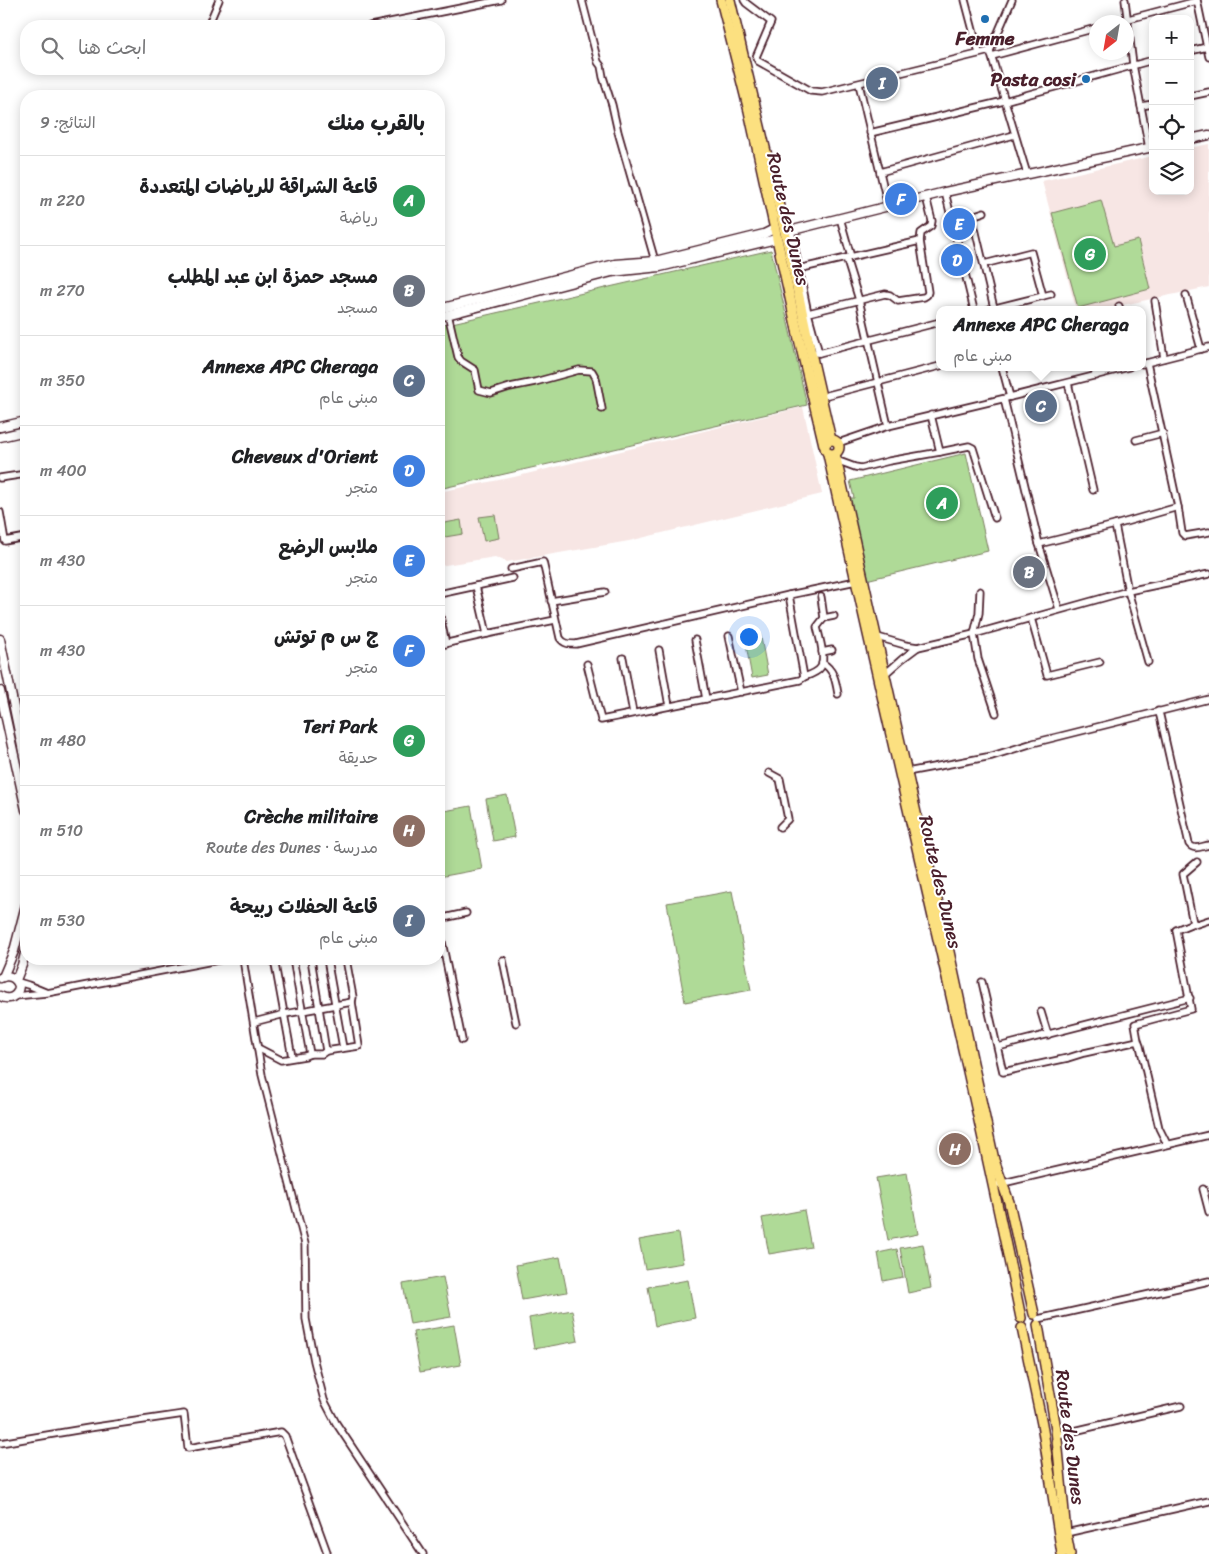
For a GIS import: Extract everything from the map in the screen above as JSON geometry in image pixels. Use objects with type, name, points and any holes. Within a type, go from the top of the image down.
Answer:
[{"type":"main road","name":"Route des Dunes","points":[[721,0],[749,111],[776,239],[832,449],[856,581],[885,674],[949,952],[994,1160],[1021,1318]]},
{"type":"main road","name":"Route des Dunes","points":[[730,0],[788,231],[815,353],[820,397],[915,844],[998,1184],[1009,1202],[1037,1319],[1057,1435],[1066,1533],[1070,1554]]},
{"type":"main road","points":[[1028,1313],[1037,1319],[1036,1329],[1031,1331],[1026,1331],[1020,1325],[1021,1318],[1028,1313]]},
{"type":"main road","name":"Route des Dunes","points":[[1022,1328],[1042,1424],[1062,1554]]},
{"type":"street","points":[[211,20],[220,0]]},
{"type":"street","points":[[400,20],[501,0]]},
{"type":"street","points":[[582,0],[598,62],[601,66],[612,105],[620,142],[655,261]]},
{"type":"street","points":[[744,0],[772,22],[756,57],[758,61],[811,91],[822,92],[978,53],[991,54],[1089,30]]},
{"type":"street","points":[[964,0],[978,53]]},
{"type":"street","points":[[1012,0],[991,54],[1027,174]]},
{"type":"street","points":[[1126,0],[1128,15]]},
{"type":"street","points":[[1134,18],[1197,1],[1209,57]]},
{"type":"street","points":[[1194,50],[1207,47]]},
{"type":"street","points":[[1133,60],[1149,139]]},
{"type":"street","points":[[870,132],[1004,101],[1149,61]]},
{"type":"street","points":[[859,84],[888,206]]},
{"type":"street","points":[[1194,95],[1209,92]]},
{"type":"street","points":[[1141,106],[1149,105]]},
{"type":"street","points":[[880,172],[1014,135]]},
{"type":"street","points":[[1194,138],[1209,135]]},
{"type":"street","points":[[936,323],[815,353],[808,312],[788,231],[944,192],[1149,147]]},
{"type":"street","points":[[944,192],[973,306]]},
{"type":"street","points":[[808,312],[885,294],[898,301],[927,295],[920,241],[921,233],[931,226],[932,221],[926,197]]},
{"type":"street","points":[[984,212],[972,216],[984,264],[990,306]]},
{"type":"street","points":[[840,218],[888,426]]},
{"type":"street","points":[[445,307],[615,264],[655,261],[764,234],[774,228]]},
{"type":"street","points":[[445,315],[612,272],[660,268],[776,239]]},
{"type":"street","points":[[798,269],[920,241]]},
{"type":"street","points":[[984,264],[1031,252],[1043,296]]},
{"type":"street","points":[[1002,306],[1051,294]]},
{"type":"street","points":[[1186,295],[1201,349]]},
{"type":"street","points":[[1155,302],[1164,358]]},
{"type":"street","points":[[448,314],[458,357],[475,370],[479,390],[491,393],[579,370],[592,371],[596,378],[602,408]]},
{"type":"street","points":[[1146,363],[1209,347]]},
{"type":"street","points":[[820,397],[936,367]]},
{"type":"street","points":[[1146,367],[1163,433],[1182,533],[1184,536],[1209,532]]},
{"type":"street","points":[[1003,371],[1040,544],[1059,609]]},
{"type":"street","points":[[1095,371],[1096,376]]},
{"type":"street","points":[[995,518],[973,448],[970,446],[888,461],[861,468],[855,468],[832,449],[888,426],[1114,371]]},
{"type":"street","points":[[1068,383],[1093,490]]},
{"type":"street","points":[[931,415],[940,452]]},
{"type":"street","points":[[0,427],[20,422]]},
{"type":"street","points":[[0,437],[20,432]]},
{"type":"street","points":[[1136,440],[1163,433]]},
{"type":"street","points":[[0,478],[20,475]]},
{"type":"street","points":[[1040,544],[1178,507]]},
{"type":"street","points":[[0,512],[5,541],[20,539]]},
{"type":"street","points":[[1116,525],[1128,590],[1148,662]]},
{"type":"street","points":[[511,569],[543,562],[555,620],[562,642],[569,644],[576,644],[856,581]]},
{"type":"street","points":[[872,636],[918,647],[974,634],[1128,590],[1209,574]]},
{"type":"street","points":[[445,593],[513,578]]},
{"type":"street","points":[[476,586],[487,634]]},
{"type":"street","points":[[980,591],[979,613],[974,634],[978,659],[996,713]]},
{"type":"street","points":[[551,601],[605,592]]},
{"type":"street","points":[[789,595],[804,677]]},
{"type":"street","points":[[587,664],[601,720],[800,680],[821,667],[823,659],[818,627],[824,618],[821,597]]},
{"type":"street","points":[[824,618],[834,616]]},
{"type":"street","points":[[1031,618],[1046,676],[1100,662]]},
{"type":"street","points":[[445,639],[446,644],[555,620]]},
{"type":"street","points":[[729,636],[740,692]]},
{"type":"street","points":[[0,639],[20,737]]},
{"type":"street","points":[[695,640],[706,699]]},
{"type":"street","points":[[885,674],[918,647]]},
{"type":"street","points":[[659,650],[669,706]]},
{"type":"street","points":[[822,652],[832,650]]},
{"type":"street","points":[[623,658],[633,714]]},
{"type":"street","points":[[822,663],[828,666],[832,673],[838,694]]},
{"type":"street","points":[[0,691],[20,783]]},
{"type":"street","points":[[907,772],[992,756],[1033,743],[1209,699]]},
{"type":"street","points":[[1158,711],[1189,844],[1194,848],[1209,845]]},
{"type":"street","points":[[769,773],[780,778],[782,786],[788,819],[780,827]]},
{"type":"street","points":[[1194,923],[1183,874],[1197,862]]},
{"type":"street","points":[[445,918],[466,913]]},
{"type":"street","points":[[1168,1144],[1159,1128],[1135,1024],[1191,1009],[1176,930],[1209,920]]},
{"type":"street","points":[[1,978],[14,951],[20,928]]},
{"type":"street","points":[[445,956],[462,1040]]},
{"type":"street","points":[[503,960],[516,1023]]},
{"type":"street","points":[[15,996],[18,990],[17,981],[22,965]]},
{"type":"street","points":[[0,996],[7,999],[15,996],[47,993],[192,965]]},
{"type":"street","points":[[244,965],[262,1075],[305,1244],[306,1319],[324,1400],[336,1423],[423,1554]]},
{"type":"street","points":[[275,965],[292,1057]]},
{"type":"street","points":[[294,965],[310,1054]]},
{"type":"street","points":[[311,965],[326,1051]]},
{"type":"street","points":[[328,965],[343,1048]]},
{"type":"street","points":[[258,1048],[278,1060],[310,1054],[322,1054],[326,1051],[359,1046],[347,965]]},
{"type":"street","points":[[1,978],[8,976],[47,993]]},
{"type":"street","points":[[982,982],[1003,1072],[1138,1041]]},
{"type":"street","points":[[998,1047],[1190,998]]},
{"type":"street","points":[[254,1022],[285,1014],[352,1002]]},
{"type":"street","points":[[1041,1012],[1048,1034]]},
{"type":"street","points":[[998,1184],[1209,1134]]},
{"type":"street","points":[[1203,1189],[1209,1212]]},
{"type":"street","points":[[1037,1319],[1209,1281]]},
{"type":"street","points":[[1057,1435],[1181,1406]]},
{"type":"street","points":[[0,1443],[184,1414],[188,1448],[281,1432],[286,1436],[327,1552]]},
{"type":"street","points":[[1066,1533],[1209,1501]]},
{"type":"shaded area","points":[[1209,144],[1209,287],[1118,306],[1075,306],[1042,181],[1149,157],[1149,195],[1194,195],[1194,147]]},
{"type":"shaded area","points":[[803,407],[822,494],[629,541],[507,562],[495,557],[445,565],[445,491],[514,477]]},
{"type":"green space","points":[[1101,200],[1114,246],[1138,240],[1150,289],[1086,306],[1077,306],[1052,213]]},
{"type":"green space","points":[[771,250],[807,405],[445,488],[445,325]]},
{"type":"green space","points":[[966,453],[988,551],[866,580],[850,498],[854,498],[850,481]]},
{"type":"green space","points":[[495,515],[499,538],[484,541],[479,517]]},
{"type":"green space","points":[[461,520],[463,534],[445,537],[445,523]]},
{"type":"green space","points":[[760,632],[768,675],[752,678],[744,634]]},
{"type":"green space","points":[[507,795],[515,837],[493,841],[486,799]]},
{"type":"green space","points":[[471,806],[482,869],[445,876],[445,811]]},
{"type":"green space","points":[[732,891],[751,990],[685,1002],[667,903]]},
{"type":"green space","points":[[907,1173],[918,1234],[888,1240],[876,1178]]},
{"type":"green space","points":[[804,1210],[811,1247],[769,1254],[762,1218]]},
{"type":"green space","points":[[678,1233],[683,1263],[645,1269],[639,1240]]},
{"type":"green space","points":[[923,1244],[931,1288],[908,1293],[900,1248]]},
{"type":"green space","points":[[897,1249],[903,1277],[883,1281],[878,1253]]},
{"type":"green space","points":[[560,1257],[567,1292],[522,1300],[516,1265]]},
{"type":"green space","points":[[443,1277],[451,1317],[410,1324],[403,1284]]},
{"type":"green space","points":[[688,1280],[695,1318],[655,1326],[648,1287]]},
{"type":"green space","points":[[572,1310],[578,1341],[534,1349],[529,1318]]},
{"type":"green space","points":[[454,1325],[461,1365],[420,1372],[413,1332]]},
{"type":"place","name":"Femme","points":[[985,19]]},
{"type":"place","name":"Pasta cosi","points":[[1086,79]]},
{"type":"place","name":"قاعة الحفلات ربيحة","points":[[882,83]]},
{"type":"place","name":"ج س م توتش","points":[[901,199]]},
{"type":"place","name":"ملابس الرضع","points":[[959,224]]},
{"type":"place","name":"Teri Park","points":[[1090,254]]},
{"type":"place","name":"Cheveux d'Orient","points":[[957,260]]},
{"type":"place","name":"Annexe APC Cheraga","points":[[1041,406]]},
{"type":"place","name":"قاعة الشراقة للرياضات المتعددة","points":[[942,503]]},
{"type":"place","name":"مسجد حمزة ابن عبد المطلب","points":[[1029,572]]},
{"type":"place","name":"Crèche militaire","points":[[955,1149]]}]
